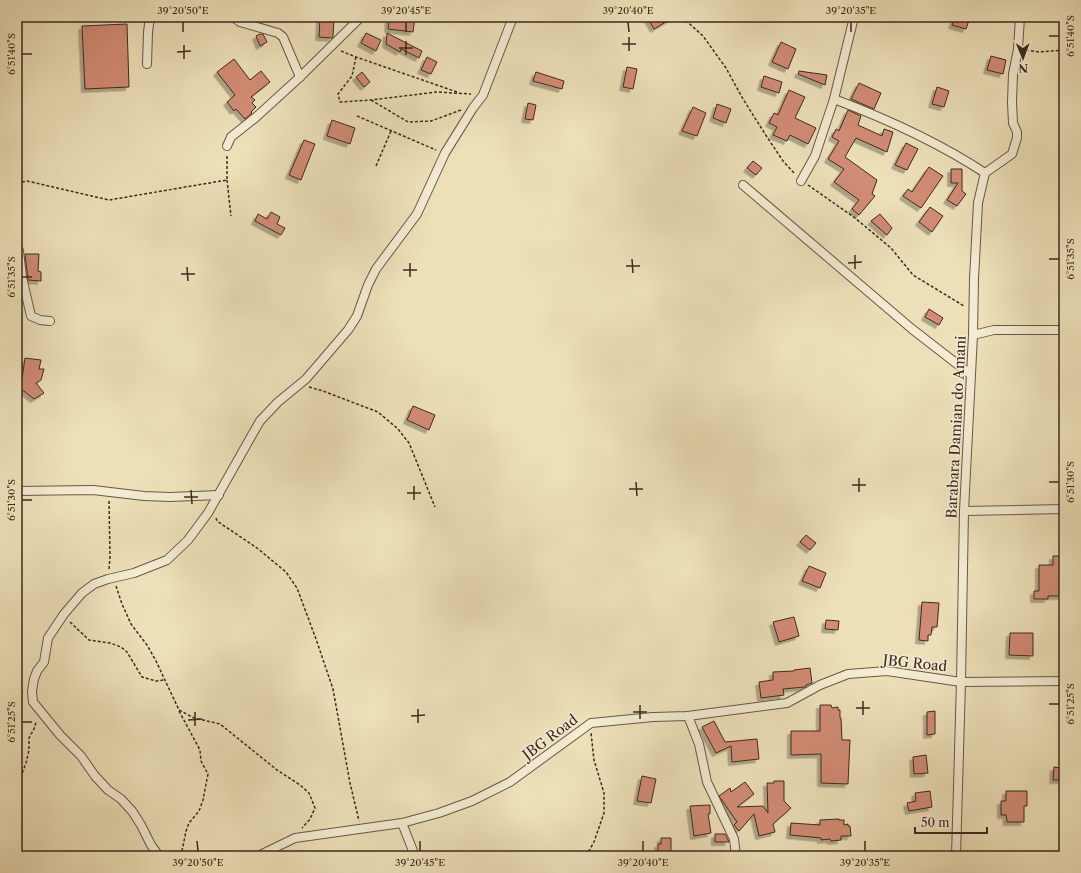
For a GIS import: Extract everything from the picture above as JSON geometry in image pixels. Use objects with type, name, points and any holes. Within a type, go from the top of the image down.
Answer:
[{"type":"street","points":[[147,64],[150,17]]},
{"type":"street","points":[[227,146],[231,137],[255,118],[300,77],[361,17]]},
{"type":"street","points":[[159,856],[151,845],[132,811],[121,799],[108,790],[95,776],[81,756],[60,735],[33,702],[32,691],[34,679],[37,671],[44,662],[48,638],[64,614],[82,592],[94,584],[111,578],[134,573],[167,560],[188,540],[219,495],[260,421],[278,402],[301,385],[333,349],[357,316],[376,269],[416,214],[445,153],[473,108],[483,95],[513,17]]},
{"type":"street","points":[[801,181],[815,156],[834,99],[854,17]]},
{"type":"street","points":[[834,99],[915,133],[956,154],[985,173],[1012,154],[1015,148],[1017,132],[1013,123],[1013,74],[1018,49],[1020,17]]},
{"type":"street","points":[[238,18],[278,33],[283,37],[300,77]]},
{"type":"street","name":"Barabara Damian do Amani","points":[[956,856],[964,511],[978,204],[985,173]]},
{"type":"street","points":[[743,185],[912,329],[970,374]]},
{"type":"street","points":[[17,247],[31,316],[40,320],[50,321]]},
{"type":"street","points":[[973,335],[994,330],[1064,330]]},
{"type":"street","points":[[17,491],[93,490],[164,497],[219,495]]},
{"type":"street","points":[[964,511],[1064,509]]},
{"type":"street","name":"JBG Road","points":[[258,856],[295,838],[402,823],[439,813],[472,801],[510,782],[591,723],[653,717],[688,716],[787,703],[820,685],[848,674],[887,671],[961,682],[1064,681]]},
{"type":"street","points":[[688,716],[699,744],[707,782],[734,839],[736,856]]},
{"type":"street","points":[[402,823],[415,856]]},
{"type":"path","points":[[682,17],[702,36],[726,68],[743,99],[772,145],[783,161],[801,181],[855,218],[891,248],[913,275],[974,311]]},
{"type":"path","points":[[331,47],[461,94]]},
{"type":"path","points":[[1018,49],[1039,52],[1064,50]]},
{"type":"path","points":[[356,57],[352,76],[338,94],[340,102],[437,92],[483,95]]},
{"type":"path","points":[[371,100],[408,122],[431,121],[473,108]]},
{"type":"path","points":[[358,116],[445,153]]},
{"type":"path","points":[[376,166],[391,131]]},
{"type":"path","points":[[228,161],[227,180],[231,216]]},
{"type":"path","points":[[17,183],[27,181],[109,200],[227,180]]},
{"type":"path","points":[[301,385],[323,391],[378,412],[398,429],[409,443],[435,506]]},
{"type":"path","points":[[108,492],[111,578],[131,624],[147,645],[156,661],[164,680],[200,750],[201,761],[208,774],[203,800],[199,811],[189,823],[186,831],[182,851],[183,856]]},
{"type":"path","points":[[214,503],[213,513],[217,521],[257,548],[286,572],[297,588],[333,689],[350,783],[361,829]]},
{"type":"path","points":[[64,614],[71,624],[89,640],[110,643],[127,652],[142,677],[164,680]]},
{"type":"path","points":[[17,787],[26,763],[29,750],[29,738],[35,727],[38,709]]},
{"type":"path","points":[[179,710],[194,718],[220,724],[277,770],[300,785],[308,793],[315,808],[310,819],[295,838]]},
{"type":"path","points":[[586,856],[594,842],[604,813],[604,793],[594,760],[591,723]]},
{"type":"building","points":[[398,17],[415,17],[413,32],[388,29],[389,18],[398,19]]},
{"type":"building","points":[[647,17],[674,17],[654,29]]},
{"type":"building","points":[[955,17],[970,17],[966,29],[952,25]]},
{"type":"building","points":[[320,18],[334,18],[332,38],[319,37]]},
{"type":"building","points":[[127,24],[129,87],[85,89],[82,26]]},
{"type":"building","points":[[366,33],[381,40],[376,51],[361,43]]},
{"type":"building","points":[[387,33],[422,51],[419,58],[401,49],[400,52],[386,44]]},
{"type":"building","points":[[263,34],[267,42],[260,46],[256,36]]},
{"type":"building","points":[[781,42],[796,49],[788,69],[772,62]]},
{"type":"building","points":[[991,56],[1006,60],[1003,74],[987,70]]},
{"type":"building","points":[[427,57],[437,62],[431,74],[421,70]]},
{"type":"building","points":[[234,59],[250,80],[261,71],[270,82],[251,97],[255,100],[252,103],[256,107],[245,119],[236,109],[234,111],[227,102],[235,95],[217,72]]},
{"type":"building","points":[[627,67],[637,69],[633,89],[623,87]]},
{"type":"building","points":[[799,71],[827,75],[825,85],[798,74]]},
{"type":"building","points":[[362,72],[370,82],[364,87],[356,77]]},
{"type":"building","points":[[536,72],[564,81],[562,89],[533,81]]},
{"type":"building","points":[[764,76],[782,82],[779,93],[761,87]]},
{"type":"building","points":[[859,83],[881,93],[874,109],[851,99]]},
{"type":"building","points":[[937,87],[949,91],[944,107],[932,104]]},
{"type":"building","points":[[789,90],[805,97],[795,118],[816,128],[808,144],[790,135],[787,141],[773,135],[777,127],[769,123],[774,113],[778,115]]},
{"type":"building","points":[[528,103],[536,105],[533,120],[525,119]]},
{"type":"building","points":[[717,104],[731,109],[726,123],[713,118]]},
{"type":"building","points":[[693,107],[706,113],[697,136],[682,131]]},
{"type":"building","points":[[848,110],[861,116],[858,125],[882,136],[884,129],[893,132],[887,152],[856,138],[845,157],[877,180],[872,194],[875,196],[859,215],[852,209],[859,200],[834,182],[844,169],[828,159],[839,141],[832,137],[836,129],[839,131]]},
{"type":"building","points":[[332,120],[355,128],[350,144],[327,136]]},
{"type":"building","points":[[304,140],[315,144],[301,180],[289,175]]},
{"type":"building","points":[[906,143],[918,149],[907,170],[895,165]]},
{"type":"building","points":[[753,161],[762,168],[756,175],[747,168]]},
{"type":"building","points":[[929,167],[943,176],[921,208],[903,196],[908,189],[912,192]]},
{"type":"building","points":[[951,169],[962,169],[962,191],[966,194],[957,206],[947,200],[958,183],[951,183]]},
{"type":"building","points":[[930,207],[943,216],[932,232],[919,222]]},
{"type":"building","points":[[271,212],[280,217],[277,224],[285,228],[281,235],[255,221],[258,214],[267,219]]},
{"type":"building","points":[[880,214],[892,228],[887,235],[871,221]]},
{"type":"building","points":[[25,254],[39,254],[38,271],[41,272],[41,281],[28,280]]},
{"type":"building","points":[[929,309],[943,318],[939,325],[925,317]]},
{"type":"building","points":[[25,358],[41,360],[39,369],[44,369],[41,380],[36,383],[44,393],[34,399],[24,391],[17,389],[17,379],[22,379]]},
{"type":"building","points":[[413,406],[435,415],[429,430],[407,420]]},
{"type":"building","points":[[806,535],[816,543],[810,550],[800,542]]},
{"type":"building","points":[[1053,556],[1064,556],[1063,596],[1048,596],[1048,599],[1034,599],[1034,591],[1039,591],[1039,565],[1053,565]]},
{"type":"building","points":[[809,566],[826,573],[820,588],[802,581]]},
{"type":"building","points":[[922,602],[939,603],[937,627],[932,627],[931,635],[928,635],[928,641],[919,640]]},
{"type":"building","points":[[794,617],[799,636],[779,642],[773,622]]},
{"type":"building","points":[[826,620],[839,621],[838,630],[825,629]]},
{"type":"building","points":[[1010,633],[1033,633],[1033,656],[1009,655]]},
{"type":"building","points":[[810,668],[812,683],[806,685],[805,687],[783,689],[784,695],[761,698],[759,682],[773,680],[773,672],[794,671]]},
{"type":"building","points":[[820,705],[831,705],[832,708],[838,707],[838,710],[840,710],[842,740],[850,740],[848,784],[821,783],[821,754],[791,755],[791,731],[820,731]]},
{"type":"building","points":[[935,711],[935,734],[927,735],[927,712]]},
{"type":"building","points":[[714,721],[725,742],[757,739],[759,759],[732,762],[731,746],[716,753],[702,727]]},
{"type":"building","points":[[926,755],[928,773],[914,774],[913,757]]},
{"type":"building","points":[[1054,767],[1062,768],[1062,780],[1053,780]]},
{"type":"building","points":[[642,776],[656,779],[651,803],[637,801]]},
{"type":"building","points":[[774,781],[784,781],[784,801],[791,808],[773,824],[775,832],[759,836],[754,814],[739,831],[734,825],[737,822],[719,796],[730,788],[731,792],[745,782],[754,794],[737,807],[763,806],[768,813],[767,783],[774,783]]},
{"type":"building","points":[[930,791],[932,807],[909,811],[907,803],[916,801],[915,793]]},
{"type":"building","points":[[1006,791],[1027,791],[1027,806],[1024,806],[1024,822],[1007,822],[1006,815],[1001,815],[1001,801],[1006,801]]},
{"type":"building","points":[[710,805],[710,814],[708,814],[711,833],[694,836],[690,806]]},
{"type":"building","points":[[820,820],[844,820],[844,825],[848,824],[848,826],[850,826],[851,836],[841,836],[841,840],[831,841],[830,839],[821,840],[821,838],[790,835],[791,823],[820,825]]},
{"type":"building","points":[[715,834],[725,834],[729,842],[715,842]]},
{"type":"building","points":[[661,838],[671,838],[671,856],[658,856],[658,844],[661,844]]}]
